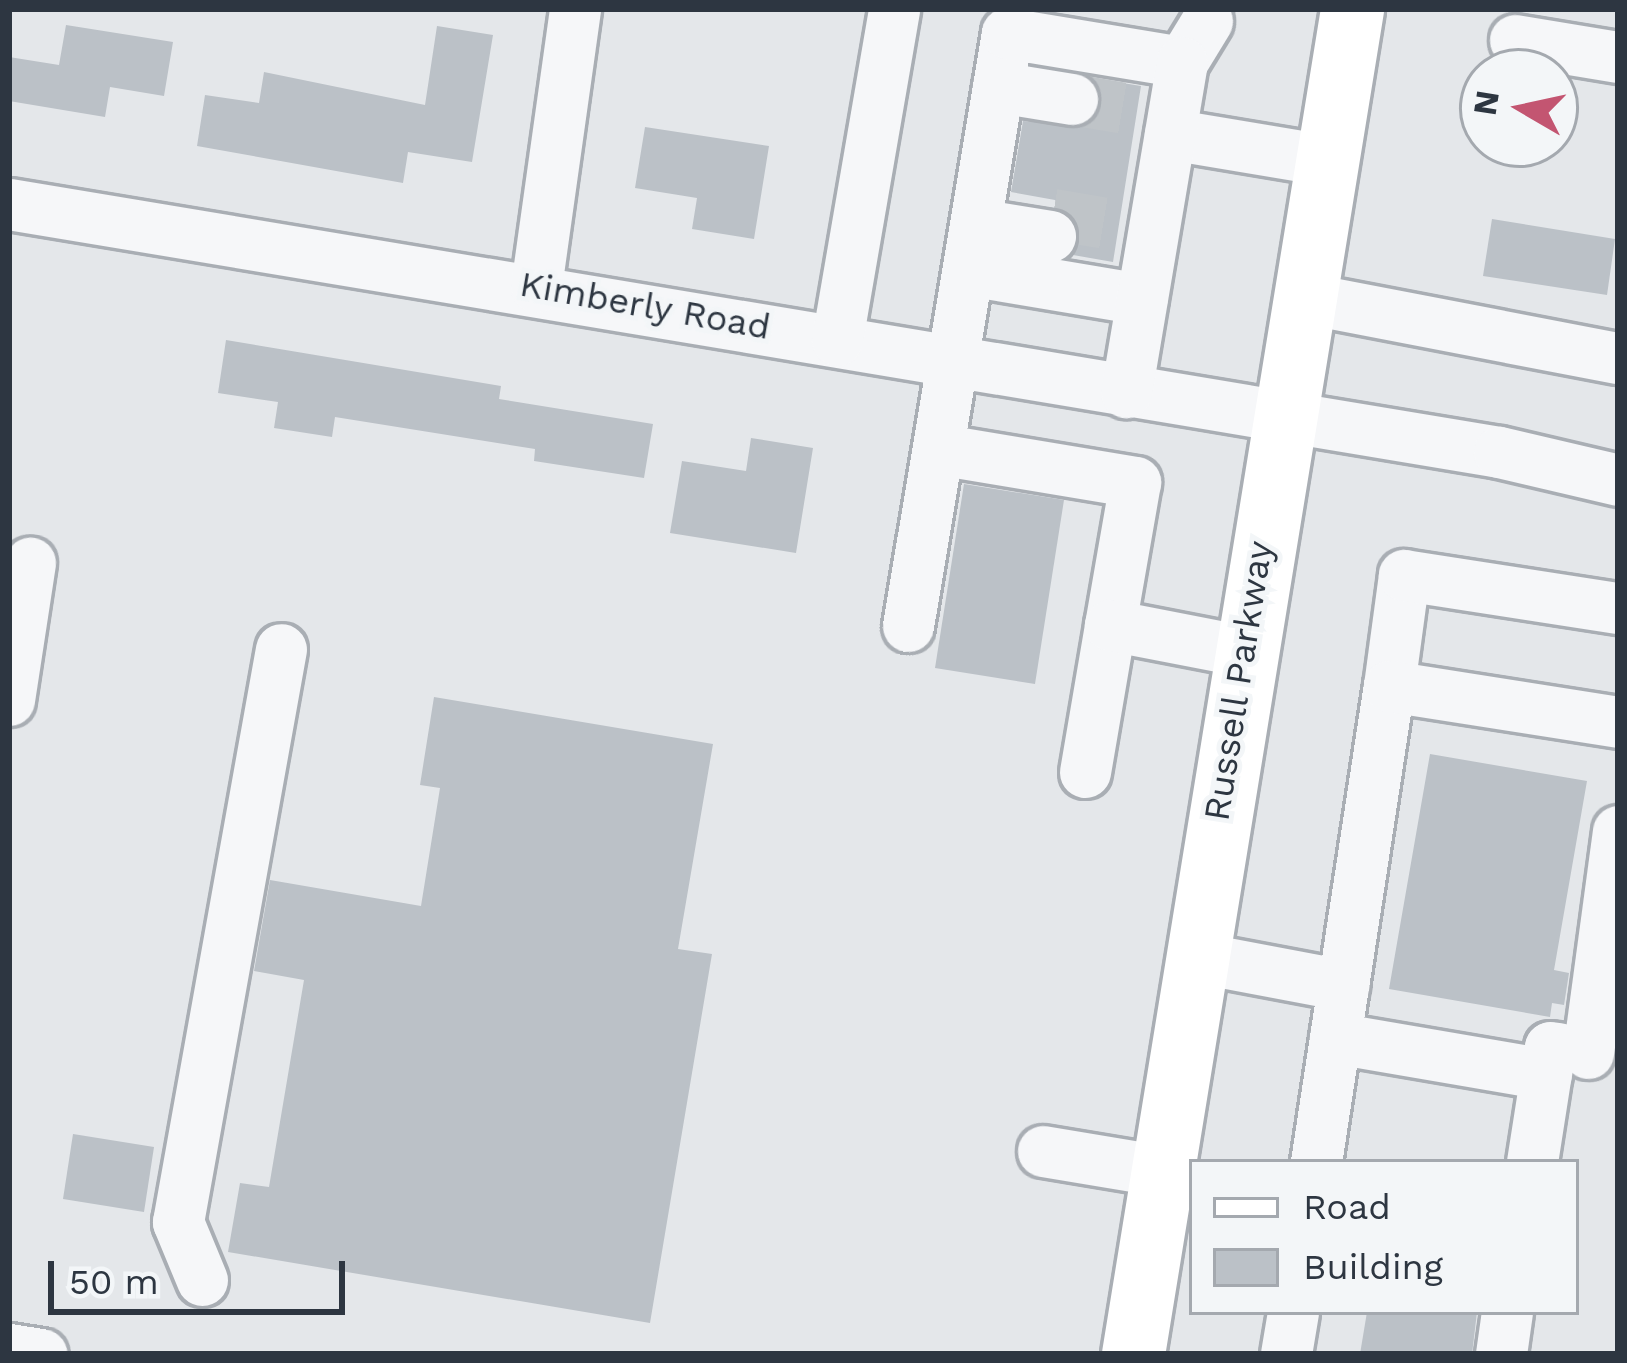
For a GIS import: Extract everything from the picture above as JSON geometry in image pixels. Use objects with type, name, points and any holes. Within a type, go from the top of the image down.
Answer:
[{"type":"main road","name":"Russell Parkway","points":[[1133,1354],[1171,1250],[1162,1171],[1280,416],[1352,9]]},
{"type":"street","points":[[536,287],[575,9]]},
{"type":"street","points":[[837,340],[894,9]]},
{"type":"street","points":[[908,626],[1007,33],[1170,89],[1325,160]]},
{"type":"street","points":[[1515,40],[1618,57]]},
{"type":"street","points":[[1000,75],[1074,87]]},
{"type":"street","points":[[1126,392],[1136,251],[1170,89]]},
{"type":"street","name":"Kimberly Road","points":[[9,204],[536,287],[1280,416],[1618,480]]},
{"type":"street","points":[[974,232],[1051,225]]},
{"type":"street","points":[[974,232],[1136,251]]},
{"type":"street","points":[[1300,297],[1618,358]]},
{"type":"street","points":[[938,449],[1135,482],[1084,772]]},
{"type":"street","points":[[9,700],[30,563]]},
{"type":"street","points":[[1316,1159],[1404,575],[1618,608]]},
{"type":"street","points":[[1110,625],[1244,651]]},
{"type":"street","points":[[202,1280],[178,1222],[281,649]]},
{"type":"street","points":[[1389,686],[1618,722]]},
{"type":"street","points":[[1534,1159],[1584,1061],[1618,831]]},
{"type":"street","points":[[1195,956],[1343,985]]},
{"type":"street","points":[[1335,1038],[1584,1061]]},
{"type":"street","points":[[1043,1151],[1162,1171]]},
{"type":"street","points":[[1286,1354],[1292,1315]]},
{"type":"street","points":[[1501,1354],[1508,1315]]},
{"type":"street","points":[[9,1349],[42,1354]]},
{"type":"building","points":[[66,25],[173,42],[164,96],[110,87],[105,117],[9,101],[9,57],[59,65]]},
{"type":"building","points":[[437,26],[493,35],[472,162],[408,152],[403,183],[197,146],[205,95],[259,103],[264,72],[425,105]]},
{"type":"building","points":[[1092,78],[1141,86],[1113,262],[1073,255],[1078,226],[1055,200],[1011,192],[1023,121],[1084,126],[1101,105]]},
{"type":"building","points":[[645,127],[769,146],[754,239],[692,229],[697,198],[635,188]]},
{"type":"building","points":[[1492,219],[1615,239],[1607,295],[1483,276]]},
{"type":"building","points":[[226,340],[501,386],[499,399],[653,424],[644,478],[534,461],[535,449],[335,417],[332,437],[274,428],[278,402],[218,393]]},
{"type":"building","points":[[751,438],[813,448],[796,553],[670,533],[682,461],[746,471]]},
{"type":"building","points":[[964,484],[1064,500],[1035,684],[935,668]]},
{"type":"building","points":[[434,697],[713,744],[678,949],[712,954],[650,1323],[228,1252],[240,1183],[269,1187],[304,980],[254,971],[270,880],[421,906],[440,788],[420,785]]},
{"type":"building","points":[[1430,754],[1587,781],[1554,970],[1569,973],[1564,1005],[1552,1003],[1550,1017],[1389,989]]},
{"type":"building","points":[[73,1134],[154,1147],[144,1212],[63,1199]]},
{"type":"building","points":[[1366,1315],[1477,1315],[1472,1354],[1360,1354]]},
{"type":"tunnel","points":[[1072,99],[1138,110]]},
{"type":"tunnel","points":[[1053,214],[1119,225]]}]
